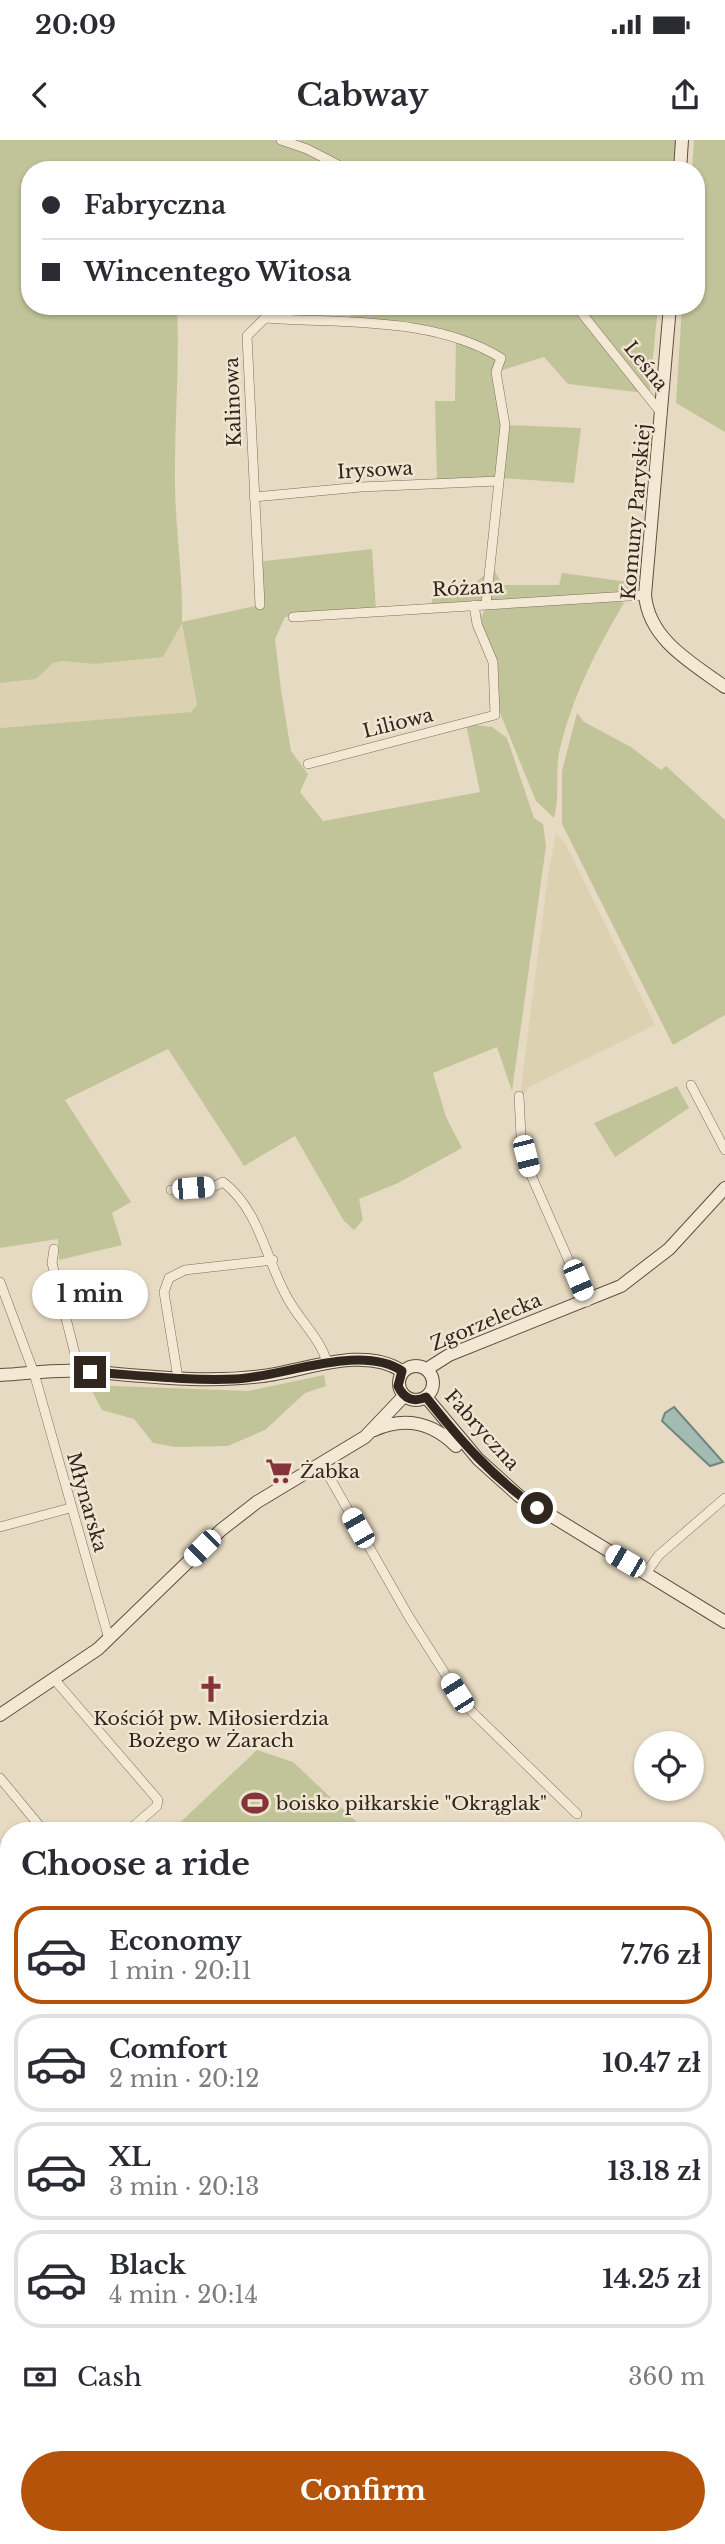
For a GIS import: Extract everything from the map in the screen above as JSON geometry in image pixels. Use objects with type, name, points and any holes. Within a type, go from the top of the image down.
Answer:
[{"type":"street","points":[[281,140],[330,161]]},
{"type":"street","points":[[681,161],[682,140]]},
{"type":"street","name":"Leśna","points":[[583,315],[663,415]]},
{"type":"street","name":"Komuny Paryskiej","points":[[669,315],[663,415],[645,595],[646,612],[663,637],[679,653],[725,687]]},
{"type":"street","name":"Kalinowa","points":[[260,605],[247,336],[265,318],[425,330],[456,335],[501,358],[496,372],[505,425],[486,604]]},
{"type":"street","name":"Irysowa","points":[[254,497],[360,487],[498,481]]},
{"type":"street","name":"Różana","points":[[293,617],[645,595]]},
{"type":"street","name":"Liliowa","points":[[308,764],[495,715],[493,662],[477,624],[474,605]]},
{"type":"street","points":[[691,1085],[725,1150]]},
{"type":"street","points":[[519,1096],[521,1136],[531,1175],[587,1302]]},
{"type":"street","points":[[171,1190],[215,1186],[223,1182],[232,1189],[264,1240],[287,1298],[324,1352],[327,1363]]},
{"type":"street","name":"Zgorzelecka","points":[[427,1369],[436,1361],[474,1344],[587,1302],[641,1274],[725,1188]]},
{"type":"street","points":[[54,1249],[52,1263],[77,1371]]},
{"type":"street","points":[[178,1378],[164,1292],[169,1278],[185,1270],[273,1260]]},
{"type":"street","name":"Młynarska","points":[[0,1282],[34,1373],[109,1639]]},
{"type":"street","points":[[0,1374],[77,1371],[234,1379],[327,1363],[377,1360],[389,1362],[402,1371]]},
{"type":"street","points":[[412,1365],[427,1369],[433,1383],[426,1397],[415,1400],[404,1396],[398,1386],[402,1371],[412,1365]]},
{"type":"street","points":[[0,1715],[109,1639],[221,1530],[257,1502],[323,1464],[371,1432],[404,1396]]},
{"type":"street","name":"Fabryczna","points":[[426,1397],[481,1462],[519,1496],[725,1622]]},
{"type":"street","points":[[371,1432],[397,1423],[426,1425],[446,1435],[467,1454],[481,1462]]},
{"type":"street","points":[[323,1464],[409,1617],[465,1705],[577,1814]]},
{"type":"street","points":[[646,1573],[659,1555],[725,1498]]},
{"type":"street","points":[[0,1527],[70,1508]]},
{"type":"street","points":[[54,1679],[158,1800],[157,1806],[138,1822]]},
{"type":"street","points":[[0,1777],[37,1822]]},
{"type":"shaded area","points":[[182,622],[197,706],[192,712],[0,728],[0,683],[36,679],[53,663],[62,661],[93,664]]},
{"type":"shaded area","points":[[556,834],[565,843],[655,1025],[529,1087],[522,1097],[548,875]]},
{"type":"green space","points":[[0,140],[676,140],[674,161],[21,161],[21,315],[177,315],[175,488],[182,622],[260,605],[256,562],[372,549],[376,610],[285,617],[275,639],[291,751],[308,774],[300,792],[323,821],[480,792],[466,724],[492,727],[507,738],[534,818],[543,824],[546,846],[512,1091],[497,1047],[433,1073],[446,1117],[462,1148],[398,1183],[359,1199],[363,1220],[354,1230],[344,1221],[295,1136],[244,1166],[168,1049],[65,1100],[131,1202],[112,1213],[122,1245],[59,1260],[58,1239],[0,1248],[0,728],[191,712],[197,705],[182,623],[163,657],[93,664],[62,661],[53,663],[36,679],[0,683]]},
{"type":"green space","points":[[694,140],[725,140],[725,432],[676,403],[681,315],[705,315],[705,161],[693,161]]},
{"type":"green space","points":[[350,315],[657,315],[649,398],[645,393],[568,384],[544,357],[496,372],[505,425],[581,428],[574,483],[499,478],[437,484],[435,401],[455,401],[456,338],[415,328],[350,324]]},
{"type":"green space","points":[[490,564],[503,585],[559,585],[562,573],[636,583],[626,597],[432,607],[432,594],[466,591],[489,571]]},
{"type":"green space","points":[[616,601],[624,603],[586,675],[564,733],[558,761],[554,818],[536,801],[500,713],[481,617],[486,608]]},
{"type":"green space","points":[[577,713],[584,722],[631,747],[661,770],[666,766],[725,820],[725,1015],[673,1045],[562,824],[562,771]]},
{"type":"green space","points":[[677,1086],[689,1108],[615,1157],[594,1123]]},
{"type":"green space","points":[[324,1375],[326,1386],[305,1393],[265,1430],[228,1446],[176,1447],[153,1443],[134,1419],[102,1410],[89,1385],[248,1391]]},
{"type":"green space","points":[[257,1750],[293,1762],[357,1822],[180,1822]]},
{"type":"water","points":[[674,1407],[723,1462],[710,1466],[662,1421],[665,1413]]},
{"type":"place","name":"Żabka","points":[[279,1471]]},
{"type":"place","name":"Kościół pw. Miłosierdzia Bożego w Żarach","points":[[211,1689]]},
{"type":"place","name":"boisko piłkarskie \"Okrąglak\"","points":[[255,1803]]},
{"type":"route","points":[[90,1372],[234,1379],[264,1376],[327,1363],[377,1360],[389,1362],[402,1371],[398,1386],[404,1396],[415,1400],[426,1397],[478,1459],[519,1496],[537,1508]]}]
